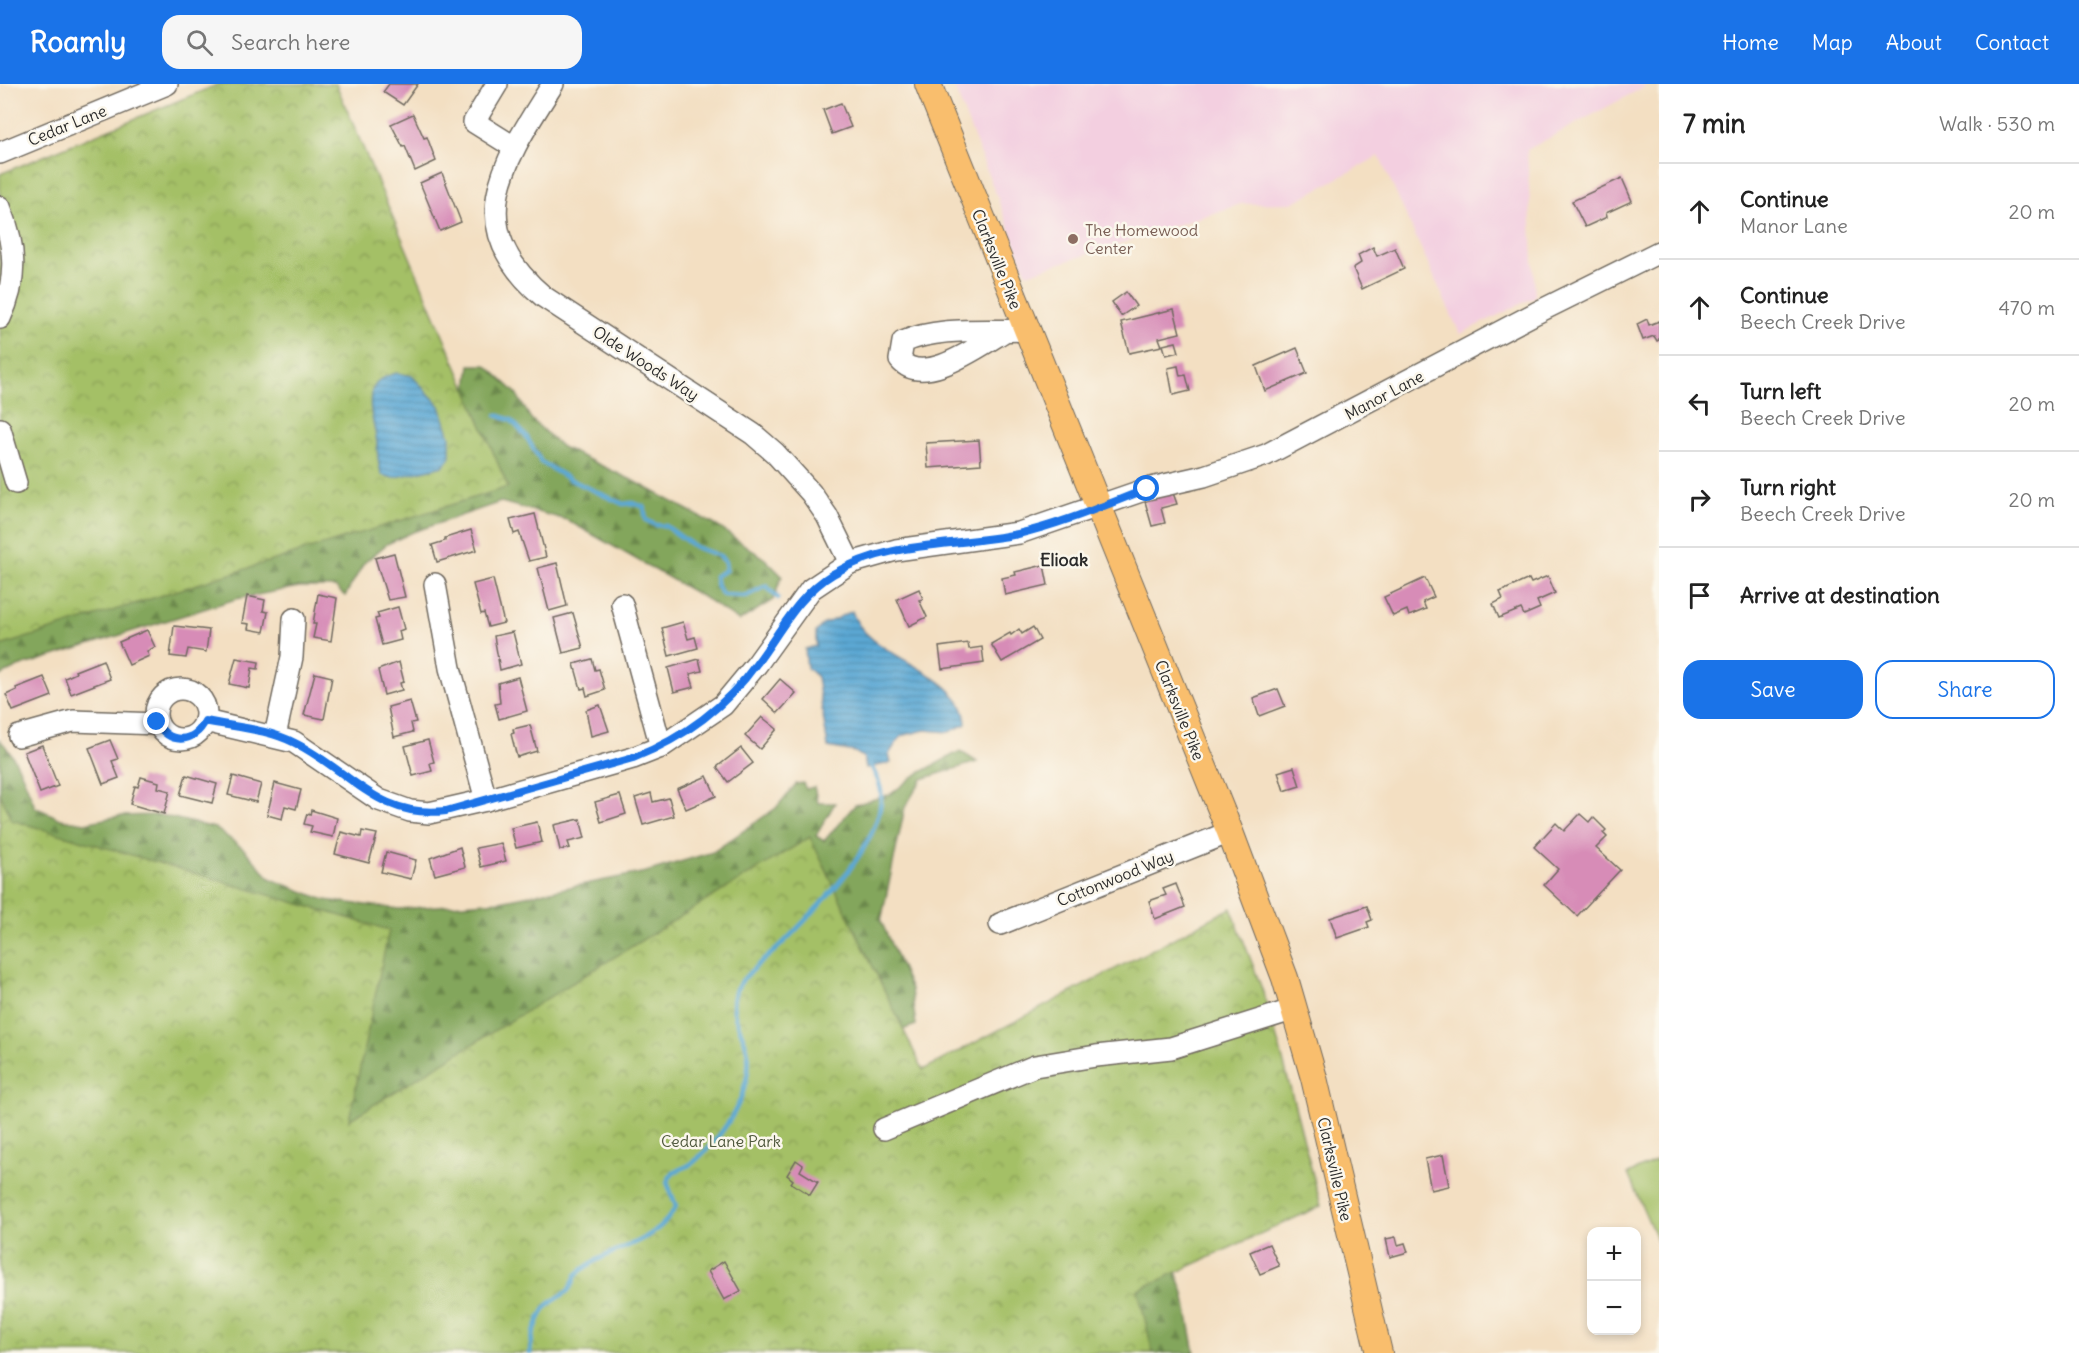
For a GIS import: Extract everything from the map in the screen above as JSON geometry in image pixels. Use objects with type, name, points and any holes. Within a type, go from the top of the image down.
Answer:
[{"type":"main road","name":"Clarksville Pike","points":[[928,84],[1015,331],[1097,508],[1230,832],[1295,1009],[1379,1353]]},
{"type":"street","name":"Cedar Lane","points":[[0,153],[167,84]]},
{"type":"street","points":[[497,84],[474,122],[514,147]]},
{"type":"street","name":"Olde Woods Way","points":[[553,84],[514,147],[500,178],[497,222],[502,246],[518,272],[544,297],[753,434],[775,453],[811,493],[827,516],[850,563]]},
{"type":"street","points":[[0,207],[9,230],[15,265],[12,283],[0,318]]},
{"type":"street","name":"Manor Lane","points":[[205,721],[294,742],[361,789],[392,806],[429,813],[486,800],[633,758],[661,747],[723,705],[757,664],[811,589],[850,563],[896,550],[1019,533],[1147,489],[1204,476],[1266,455],[1536,313],[1659,252]]},
{"type":"street","points":[[0,429],[16,483]]},
{"type":"street","points":[[435,585],[450,668],[486,800]]},
{"type":"street","points":[[622,604],[661,747]]},
{"type":"street","points":[[275,736],[292,657],[294,619]]},
{"type":"street","points":[[184,689],[199,697],[204,704],[205,721],[196,734],[181,740],[166,735],[158,724],[157,706],[161,698],[176,690],[184,689]]},
{"type":"street","points":[[19,736],[73,721],[158,724]]},
{"type":"street","name":"Cottonwood Way","points":[[1000,924],[1230,832]]},
{"type":"street","points":[[884,1129],[1035,1066],[1096,1056],[1171,1048],[1295,1009]]},
{"type":"shaded area","name":"The Homewood Center","points":[[953,84],[1644,84],[1644,87],[1527,150],[1535,297],[1460,334],[1379,156],[1292,203],[1241,204],[1027,274]]},
{"type":"green space","points":[[219,84],[336,84],[508,487],[0,646],[0,174]]},
{"type":"green space","points":[[470,365],[486,365],[516,393],[531,419],[562,447],[636,482],[717,526],[765,559],[782,576],[773,600],[739,621],[708,600],[567,520],[501,502],[413,532],[387,544],[364,563],[345,596],[335,587],[299,587],[236,599],[18,667],[0,676],[0,619],[464,410]]},
{"type":"green space","points":[[0,740],[17,763],[35,807],[61,819],[85,823],[119,816],[160,815],[215,828],[244,849],[271,879],[325,900],[399,909],[500,901],[646,872],[713,852],[776,808],[796,784],[803,783],[806,789],[814,787],[818,803],[835,803],[816,836],[824,841],[855,805],[891,794],[914,776],[960,751],[977,762],[922,779],[905,807],[881,921],[911,990],[916,1025],[0,1353]]},
{"type":"green space","name":"Cedar Lane Park","points":[[0,793],[11,820],[389,930],[349,1120],[810,837],[923,1070],[1231,908],[1262,989],[1321,1206],[1138,1290],[1153,1353],[0,1353]]},
{"type":"green space","points":[[1659,1160],[1659,1245],[1628,1174]]},
{"type":"green space","points":[[1174,1266],[1184,1293],[1195,1353],[1000,1353]]},
{"type":"water","points":[[397,373],[412,376],[440,406],[450,437],[450,457],[443,466],[393,478],[382,475],[380,471],[371,400],[376,384],[384,377]]},
{"type":"water","points":[[852,611],[861,628],[875,641],[949,690],[961,705],[966,724],[949,732],[925,730],[901,736],[889,754],[891,763],[866,768],[864,758],[855,752],[828,747],[817,677],[807,668],[805,649],[816,646],[816,632],[822,625]]},
{"type":"building","points":[[389,84],[418,84],[403,105],[383,92]]},
{"type":"building","points":[[841,103],[851,127],[832,134],[823,110]]},
{"type":"building","points":[[413,114],[424,138],[427,137],[436,161],[415,171],[405,146],[403,147],[391,124]]},
{"type":"building","points":[[442,173],[461,222],[440,231],[420,183]]},
{"type":"building","points":[[1622,178],[1632,201],[1606,213],[1607,217],[1585,227],[1572,201]]},
{"type":"building","points":[[1373,247],[1377,256],[1395,248],[1404,269],[1362,289],[1353,268],[1361,263],[1358,255]]},
{"type":"building","points":[[1126,292],[1136,306],[1121,316],[1112,302]]},
{"type":"building","points":[[1174,309],[1180,333],[1159,338],[1162,346],[1129,353],[1121,322]]},
{"type":"building","points":[[1647,319],[1649,325],[1659,321],[1659,340],[1657,341],[1654,336],[1643,340],[1637,324]]},
{"type":"building","points":[[1176,342],[1179,352],[1166,355],[1163,345]]},
{"type":"building","points":[[1297,348],[1307,373],[1265,391],[1256,366]]},
{"type":"building","points":[[1178,366],[1180,376],[1186,375],[1190,391],[1173,395],[1168,368]]},
{"type":"building","points":[[979,440],[981,464],[928,468],[926,443]]},
{"type":"building","points":[[1172,490],[1177,504],[1161,508],[1165,523],[1152,526],[1144,498]]},
{"type":"building","points":[[535,514],[546,557],[529,561],[519,532],[514,534],[510,520]]},
{"type":"building","points":[[471,530],[477,550],[437,562],[432,545],[445,541],[445,538]]},
{"type":"building","points":[[394,553],[405,597],[388,600],[375,558]]},
{"type":"building","points":[[557,563],[567,606],[549,611],[538,568]]},
{"type":"building","points":[[1044,565],[1048,585],[1005,595],[1002,578],[1016,575],[1015,572]]},
{"type":"building","points":[[1548,576],[1555,593],[1537,601],[1540,608],[1524,615],[1521,609],[1499,618],[1493,604],[1503,599],[1500,592],[1529,579],[1531,583]]},
{"type":"building","points":[[1425,578],[1434,597],[1423,602],[1426,609],[1409,616],[1407,610],[1393,616],[1384,597]]},
{"type":"building","points":[[493,579],[504,623],[488,627],[484,613],[481,614],[473,584]]},
{"type":"building","points":[[919,589],[923,599],[919,600],[927,617],[909,626],[897,599]]},
{"type":"building","points":[[318,594],[337,598],[331,641],[313,638]]},
{"type":"building","points":[[247,596],[265,600],[263,611],[268,612],[264,632],[248,629],[249,624],[242,623]]},
{"type":"building","points":[[398,607],[404,629],[399,631],[401,640],[382,645],[375,619],[379,618],[377,613]]},
{"type":"building","points":[[573,613],[583,648],[563,653],[554,618]]},
{"type":"building","points":[[683,622],[688,639],[695,637],[698,648],[669,656],[662,628]]},
{"type":"building","points":[[174,626],[209,630],[206,652],[188,649],[186,658],[170,656]]},
{"type":"building","points":[[1033,627],[1040,640],[1002,662],[991,644],[1019,629],[1022,634]]},
{"type":"building","points":[[147,630],[155,647],[147,651],[149,656],[129,665],[119,642]]},
{"type":"building","points":[[513,632],[521,664],[500,670],[494,636]]},
{"type":"building","points":[[968,643],[969,649],[982,647],[984,663],[942,669],[939,647]]},
{"type":"building","points":[[236,658],[259,662],[258,669],[252,668],[249,688],[229,684]]},
{"type":"building","points":[[592,659],[595,670],[599,669],[605,690],[587,696],[585,688],[581,689],[574,664]]},
{"type":"building","points":[[699,659],[702,671],[690,674],[694,687],[674,692],[668,668]]},
{"type":"building","points":[[103,660],[110,679],[71,694],[65,678],[76,673],[75,671]]},
{"type":"building","points":[[399,662],[404,682],[400,683],[402,690],[384,695],[378,670]]},
{"type":"building","points":[[315,673],[332,677],[324,719],[304,715]]},
{"type":"building","points":[[44,677],[52,696],[13,711],[6,695],[17,690],[16,688]]},
{"type":"building","points":[[518,677],[527,711],[499,719],[495,704],[500,703],[498,683]]},
{"type":"building","points":[[780,679],[796,693],[778,713],[763,699]]},
{"type":"building","points":[[1278,689],[1285,706],[1259,716],[1253,698]]},
{"type":"building","points":[[410,701],[416,722],[411,723],[413,732],[394,737],[388,707]]},
{"type":"building","points":[[600,705],[609,731],[591,736],[586,710]]},
{"type":"building","points":[[762,717],[777,729],[760,749],[745,736]]},
{"type":"building","points":[[530,725],[537,751],[517,757],[511,734],[514,733],[513,729]]},
{"type":"building","points":[[110,740],[118,759],[112,761],[119,778],[103,784],[89,748]]},
{"type":"building","points":[[428,740],[434,762],[430,763],[432,771],[413,776],[405,746]]},
{"type":"building","points":[[42,745],[58,786],[40,793],[24,752]]},
{"type":"building","points":[[741,748],[753,763],[728,782],[717,767]]},
{"type":"building","points":[[1294,767],[1300,786],[1284,791],[1278,772]]},
{"type":"building","points":[[186,775],[217,784],[212,803],[180,795]]},
{"type":"building","points":[[233,776],[261,784],[256,802],[228,795]]},
{"type":"building","points":[[707,776],[716,796],[686,809],[677,789]]},
{"type":"building","points":[[141,777],[159,782],[158,788],[170,791],[164,814],[130,804],[135,786],[138,787]]},
{"type":"building","points":[[275,783],[301,790],[296,809],[285,806],[282,819],[267,815]]},
{"type":"building","points":[[651,793],[653,802],[669,798],[674,816],[643,825],[635,798]]},
{"type":"building","points":[[620,795],[626,814],[601,822],[595,802]]},
{"type":"building","points":[[311,810],[337,818],[333,837],[310,832],[312,826],[304,824]]},
{"type":"building","points":[[1580,814],[1589,822],[1593,817],[1606,830],[1603,833],[1607,837],[1596,848],[1620,870],[1577,916],[1544,885],[1558,869],[1534,847],[1556,823],[1564,831]]},
{"type":"building","points":[[580,819],[585,838],[568,842],[570,848],[560,850],[554,825]]},
{"type":"building","points":[[537,822],[542,842],[516,848],[511,828]]},
{"type":"building","points":[[362,831],[377,834],[369,863],[335,854],[341,832],[361,837]]},
{"type":"building","points":[[501,843],[506,861],[481,867],[476,848]]},
{"type":"building","points":[[460,847],[465,867],[435,875],[430,858]]},
{"type":"building","points":[[386,852],[416,860],[411,879],[381,872]]},
{"type":"building","points":[[1176,884],[1185,907],[1155,919],[1149,901],[1166,895],[1163,889]]},
{"type":"building","points":[[1367,906],[1372,920],[1367,922],[1369,927],[1337,938],[1330,918]]},
{"type":"building","points":[[1443,1155],[1449,1186],[1431,1190],[1425,1159]]},
{"type":"building","points":[[796,1160],[803,1165],[800,1171],[818,1182],[810,1195],[791,1183],[793,1180],[787,1175]]},
{"type":"building","points":[[1396,1237],[1398,1245],[1405,1243],[1408,1252],[1390,1257],[1386,1239]]},
{"type":"building","points":[[1269,1244],[1279,1266],[1260,1274],[1250,1252]]},
{"type":"building","points":[[724,1261],[741,1291],[724,1300],[708,1271]]},
{"type":"waterway","points":[[496,415],[511,420],[526,436],[541,462],[569,479],[623,504],[633,503],[644,507],[646,520],[656,525],[666,526],[695,547],[720,556],[725,562],[726,570],[715,576],[717,587],[723,595],[746,596],[766,586],[778,598]]},
{"type":"waterway","points":[[530,1353],[533,1334],[541,1315],[548,1305],[568,1291],[576,1275],[588,1265],[643,1238],[667,1220],[676,1206],[667,1182],[670,1177],[704,1153],[733,1114],[743,1092],[748,1061],[746,1045],[734,1011],[735,994],[748,973],[813,913],[861,853],[872,832],[879,811],[881,791],[869,762]]},
{"type":"place","name":"The Homewood Center","points":[[1073,239]]},
{"type":"district","name":"Elioak","points":[[1064,560]]},
{"type":"route","points":[[157,722],[166,735],[181,740],[196,734],[205,721],[275,736],[294,742],[316,755],[361,789],[392,806],[429,813],[446,811],[633,758],[661,747],[696,726],[723,705],[741,684],[796,606],[811,589],[850,563],[896,550],[989,539],[1019,533],[1147,489]]}]
